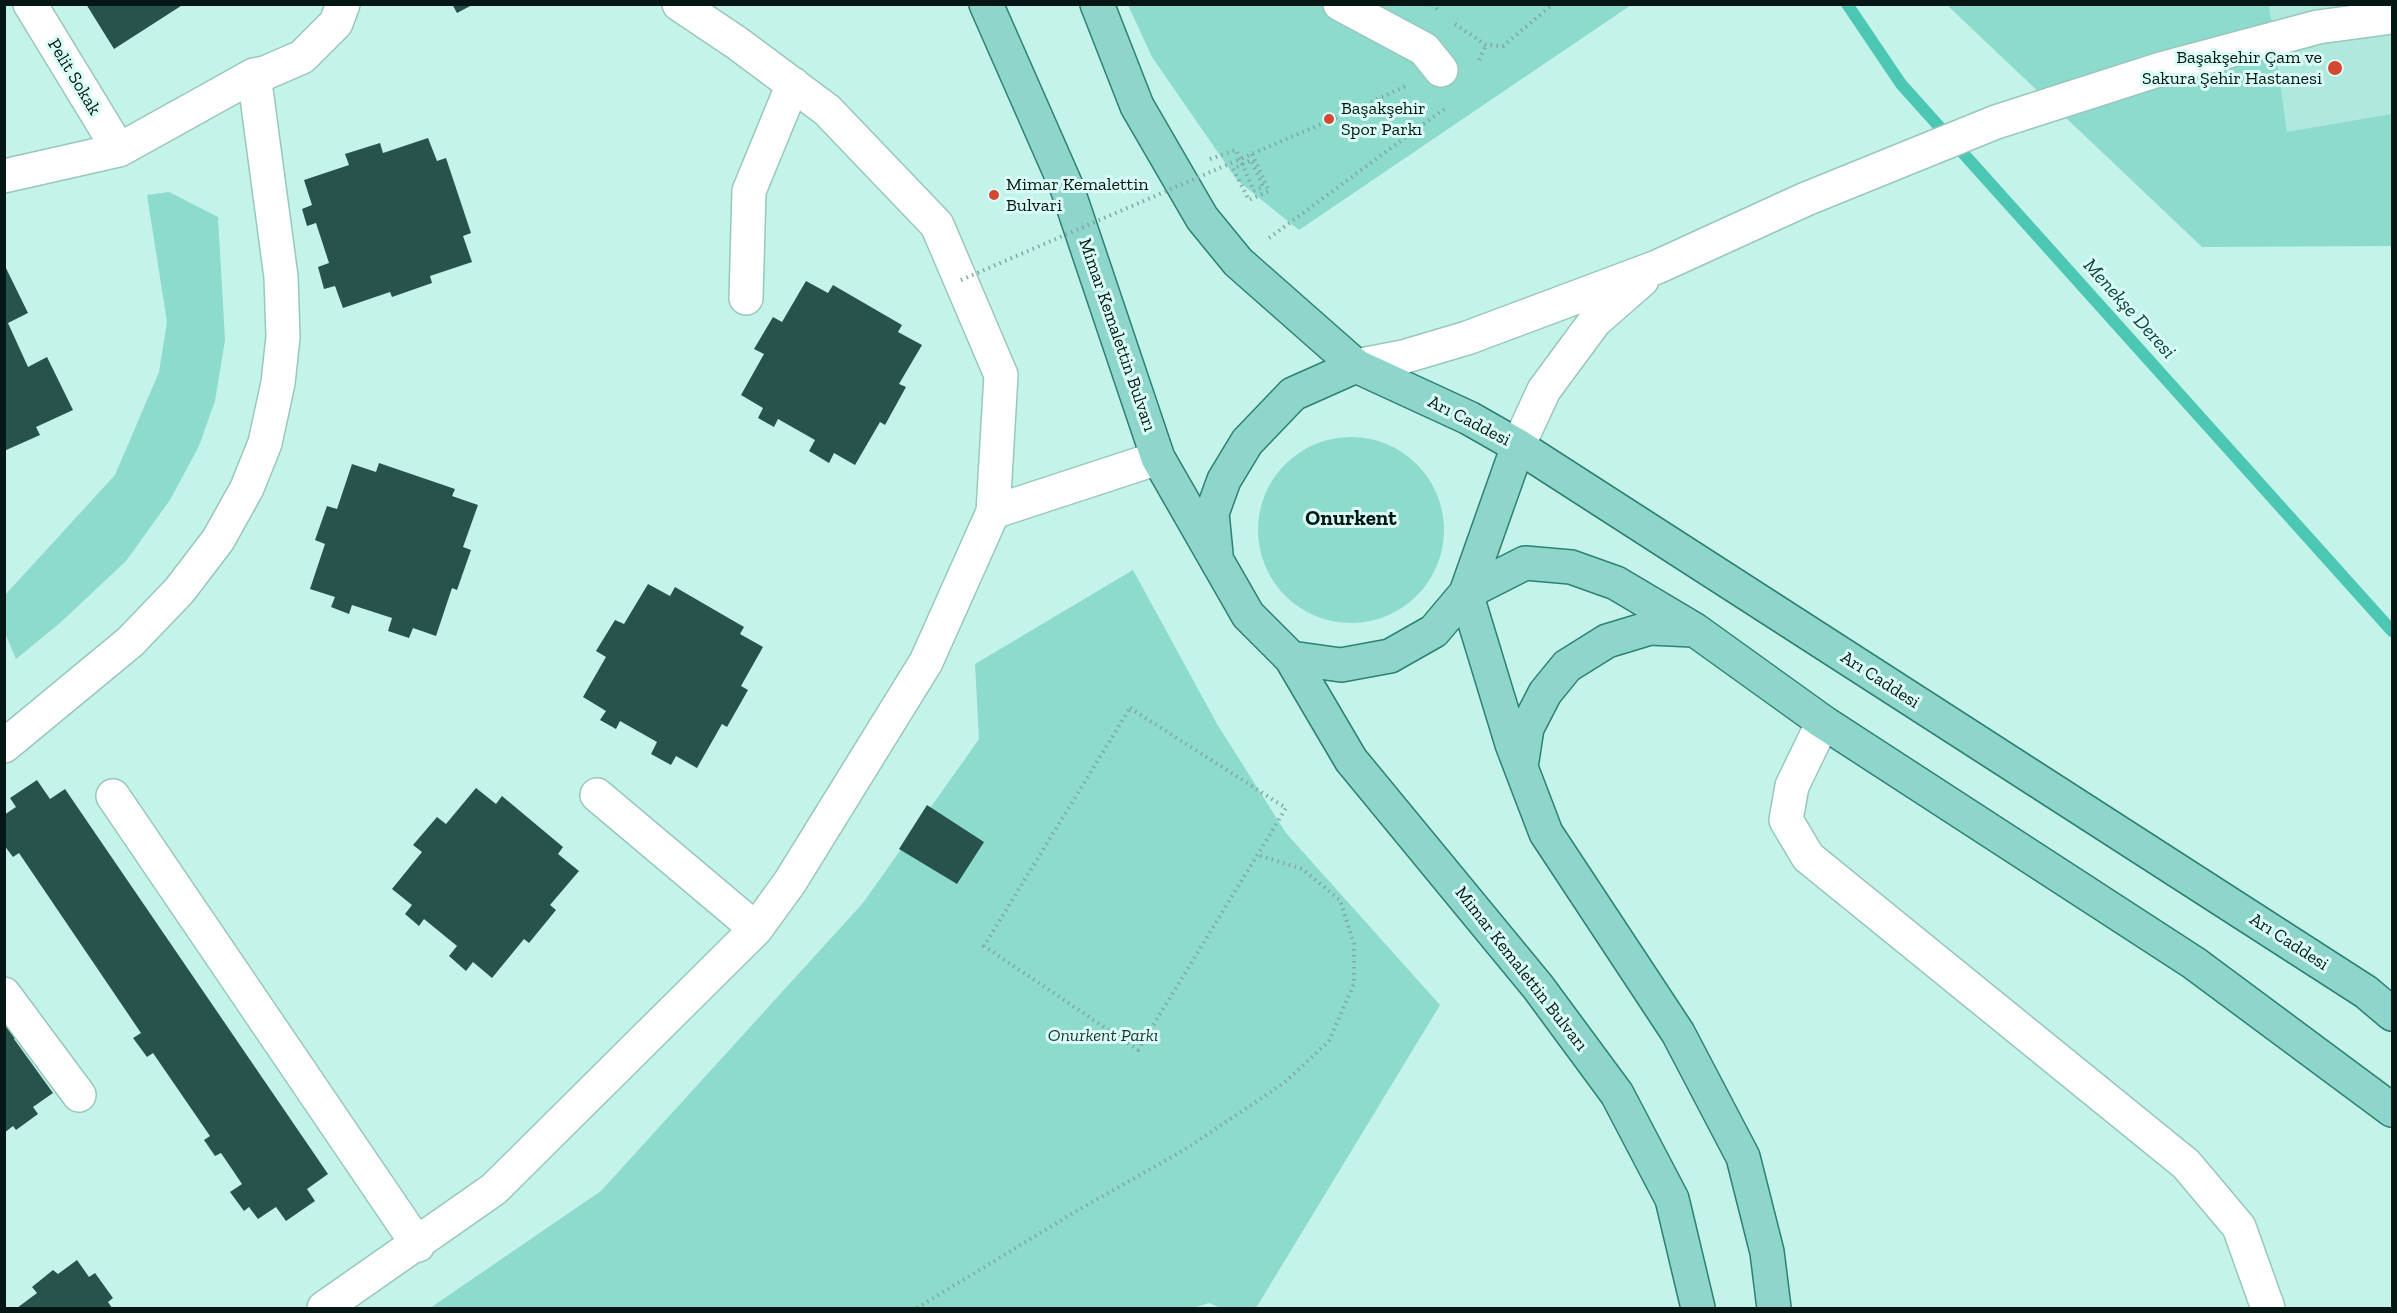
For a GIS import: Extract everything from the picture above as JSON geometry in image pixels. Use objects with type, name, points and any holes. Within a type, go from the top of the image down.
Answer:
[{"type":"main road","name":"Mimar Kemalettin Bulvarı","points":[[986,4],[1067,188],[1158,459],[1248,615],[1291,658],[1350,760],[1531,978],[1617,1094],[1672,1199],[1698,1308]]},
{"type":"main road","points":[[1097,4],[1137,106],[1202,218],[1238,262],[1356,366],[1293,394],[1247,442],[1224,480],[1212,513],[1217,561]]},
{"type":"main road","name":"Arı Caddesi","points":[[1356,366],[1468,418],[1518,446],[2366,992],[2392,1014]]},
{"type":"main road","points":[[1291,658],[1341,665],[1390,656],[1434,631],[1466,593],[1518,446]]},
{"type":"main road","points":[[1466,593],[1525,563],[1572,567],[1616,583],[1695,630],[1823,722],[2194,963],[2392,1110]]},
{"type":"main road","points":[[1466,593],[1521,767],[1546,833],[1678,1033],[1743,1157],[1767,1252],[1774,1308]]},
{"type":"main road","points":[[1521,767],[1527,728],[1545,693],[1567,666],[1607,641],[1650,628],[1695,630]]},
{"type":"street","name":"Pelit Sokak","points":[[30,4],[119,150]]},
{"type":"street","points":[[4,176],[119,150],[254,75],[265,73],[302,57],[336,23],[343,4]]},
{"type":"street","points":[[324,1308],[418,1245],[494,1189],[756,928],[790,882],[926,662],[993,512],[1001,375],[937,225],[827,110],[680,4]]},
{"type":"street","points":[[1340,4],[1424,49],[1441,70]]},
{"type":"street","points":[[1356,366],[1403,357],[1467,338],[1657,267],[1806,199],[1996,122],[2161,69],[2318,27],[2392,17]]},
{"type":"street","points":[[4,746],[130,642],[179,591],[218,540],[247,488],[265,443],[278,383],[283,337],[281,277],[254,75]]},
{"type":"street","points":[[746,298],[749,191],[793,84]]},
{"type":"street","points":[[1518,446],[1544,390],[1595,321],[1657,267]]},
{"type":"street","points":[[993,512],[1158,459]]},
{"type":"street","points":[[1823,722],[1792,786],[1786,820],[1808,857],[2186,1164],[2239,1227],[2268,1308]]},
{"type":"street","points":[[597,795],[756,928]]},
{"type":"street","points":[[113,796],[418,1245]]},
{"type":"street","points":[[4,994],[80,1095]]},
{"type":"path","points":[[1432,4],[1444,16]]},
{"type":"path","points":[[1450,21],[1486,45],[1503,46],[1553,4]]},
{"type":"path","points":[[1476,66],[1486,45]]},
{"type":"path","points":[[1238,262],[1452,103]]},
{"type":"path","points":[[961,280],[1349,112]]},
{"type":"path","points":[[1175,170],[1236,150],[1254,190],[1263,187],[1251,160],[1233,170],[1249,200],[1269,191],[1252,154]]},
{"type":"path","points":[[1130,708],[1286,808],[1258,855],[1138,1050],[984,946],[1130,708]]},
{"type":"path","points":[[917,1308],[1073,1213],[1184,1150],[1284,1083],[1329,1041],[1354,984],[1354,944],[1340,900],[1302,869],[1258,855]]},
{"type":"shaded area","name":"Başakşehir Çam ve Sakura Şehir Hastanesi","points":[[2269,5],[2392,5],[2392,201],[2287,132]]},
{"type":"green space","name":"Başakşehir Spor Parkı","points":[[1128,5],[1631,5],[1299,230],[1237,180],[1152,57]]},
{"type":"green space","points":[[1947,5],[2269,5],[2287,132],[2392,114],[2392,246],[2202,247]]},
{"type":"green space","points":[[169,192],[218,217],[225,340],[215,401],[199,446],[170,500],[126,561],[60,623],[16,659],[5,633],[5,595],[115,475],[159,372],[167,322],[147,195]]},
{"type":"green space","points":[[1351,437],[1369,438],[1387,444],[1403,452],[1417,464],[1429,478],[1437,494],[1443,512],[1443,548],[1437,566],[1429,582],[1417,596],[1403,608],[1387,616],[1369,622],[1351,623],[1333,622],[1315,616],[1299,608],[1285,596],[1273,582],[1265,566],[1259,548],[1258,530],[1259,512],[1265,494],[1273,478],[1285,464],[1299,452],[1315,444],[1333,438]]},
{"type":"green space","name":"Onurkent Parkı","points":[[1133,570],[1217,724],[1286,833],[1440,1005],[1256,1308],[1221,1308],[1209,1303],[1193,1308],[430,1308],[601,1191],[863,903],[979,739],[975,664]]},
{"type":"building","points":[[86,4],[184,4],[114,49]]},
{"type":"building","points":[[452,4],[474,4],[457,13]]},
{"type":"building","points":[[428,138],[437,161],[446,158],[471,233],[463,236],[472,262],[430,276],[432,283],[392,297],[390,292],[343,308],[335,286],[324,289],[318,267],[329,263],[316,223],[307,226],[302,209],[312,205],[304,180],[349,165],[345,154],[380,143],[383,153]]},
{"type":"building","points":[[4,264],[28,313],[8,323],[28,367],[47,357],[73,410],[36,427],[40,435],[4,451]]},
{"type":"building","points":[[806,281],[828,293],[833,285],[902,325],[898,332],[922,345],[899,384],[906,387],[885,425],[880,422],[855,465],[834,453],[829,463],[809,451],[815,440],[778,419],[774,427],[758,418],[763,408],[741,395],[764,354],[754,349],[773,317],[782,322]]},
{"type":"building","points":[[379,463],[455,489],[452,496],[478,505],[463,547],[471,550],[457,590],[452,588],[436,636],[413,628],[409,638],[388,631],[392,618],[352,605],[349,614],[331,607],[335,597],[310,589],[325,544],[315,540],[327,506],[337,509],[352,464],[376,472]]},
{"type":"building","points":[[648,584],[670,596],[675,587],[744,627],[740,634],[763,647],[741,686],[748,690],[727,727],[722,724],[697,768],[676,756],[671,765],[651,754],[657,742],[620,721],[616,729],[600,720],[606,711],[583,697],[606,657],[596,651],[615,620],[624,624]]},
{"type":"building","points":[[37,780],[50,799],[65,789],[328,1174],[307,1189],[315,1201],[286,1221],[276,1207],[258,1219],[249,1207],[244,1211],[230,1192],[242,1184],[221,1153],[215,1156],[204,1140],[210,1136],[153,1053],[147,1057],[133,1038],[141,1033],[19,853],[13,857],[4,845],[4,815],[16,807],[10,798]]},
{"type":"building","points":[[476,788],[496,804],[502,796],[563,847],[558,854],[579,871],[550,905],[556,910],[529,943],[524,939],[492,978],[473,962],[466,971],[449,956],[457,946],[424,919],[419,926],[405,914],[412,905],[392,889],[422,852],[413,845],[437,817],[446,824]]},
{"type":"building","points":[[927,805],[984,842],[957,884],[899,849]]},
{"type":"building","points":[[4,1016],[17,1034],[14,1039],[53,1093],[33,1107],[38,1114],[16,1130],[13,1126],[4,1133]]},
{"type":"building","points":[[77,1260],[89,1277],[95,1273],[113,1298],[108,1302],[112,1308],[17,1308],[37,1293],[32,1287],[53,1270],[58,1274]]},
{"type":"waterway","name":"Menekşe Deresi","points":[[1847,4],[1901,84],[2392,631]]},
{"type":"place","name":"Başakşehir Çam ve Sakura Şehir Hastanesi","points":[[2335,68]]},
{"type":"place","name":"Başakşehir Spor Parkı","points":[[1329,119]]},
{"type":"place","name":"Mimar Kemalettin Bulvari","points":[[994,195]]},
{"type":"district","name":"Onurkent","points":[[1351,519]]}]
